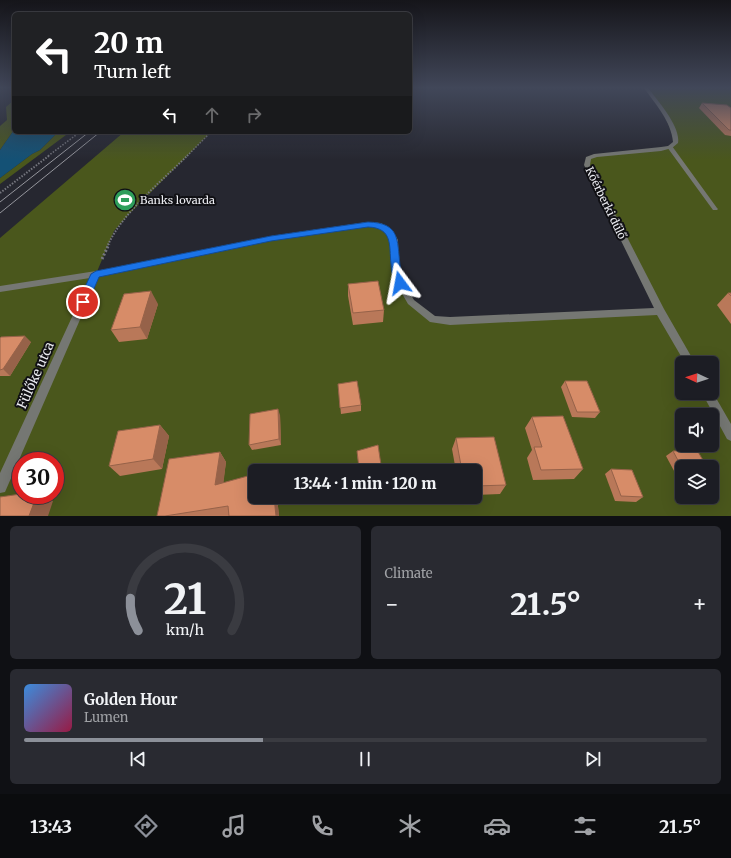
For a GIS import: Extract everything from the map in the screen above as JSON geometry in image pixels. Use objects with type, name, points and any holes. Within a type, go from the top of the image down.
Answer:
[{"type":"street","points":[[663,112],[676,135],[676,142],[670,147],[715,209]]},
{"type":"street","name":"Kőérberki dűlő","points":[[670,147],[596,154],[588,158],[586,165],[660,311],[686,356]]},
{"type":"street","points":[[0,289],[96,274],[271,238],[368,224],[378,225],[389,231],[394,240],[395,266],[400,283],[411,302],[433,319],[450,321],[660,311]]},
{"type":"street","name":"Fülőke utca","points":[[0,487],[96,274]]},
{"type":"street","points":[[711,400],[731,435]]},
{"type":"path","points":[[0,193],[77,134]]},
{"type":"path","points":[[96,274],[114,232],[129,214],[209,134]]},
{"type":"green space","points":[[6,112],[12,112],[12,133],[0,150],[0,126],[7,120]]},
{"type":"green space","points":[[663,112],[731,112],[731,516],[0,516],[0,238],[122,134],[209,134],[114,231],[96,274],[271,238],[367,224],[378,225],[389,231],[395,266],[411,302],[433,319],[659,311],[587,165],[588,158],[596,155],[670,147],[676,142]]},
{"type":"green space","points":[[56,134],[67,134],[0,184],[0,178],[32,154],[40,150]]},
{"type":"water","points":[[12,133],[56,134],[40,150],[32,154],[0,178],[0,150]]},
{"type":"building","points":[[711,112],[731,112],[731,130],[729,130]]},
{"type":"building","points":[[378,281],[384,310],[353,313],[348,284]]},
{"type":"building","points":[[151,291],[140,327],[111,330],[124,294]]},
{"type":"building","points":[[25,336],[3,369],[0,370],[0,338]]},
{"type":"building","points":[[357,381],[361,405],[340,408],[338,384]]},
{"type":"building","points":[[565,381],[587,381],[600,412],[577,412]]},
{"type":"building","points":[[278,409],[279,439],[249,445],[250,414]]},
{"type":"building","points":[[563,416],[583,469],[541,470],[534,447],[542,447],[532,417]]},
{"type":"building","points":[[160,425],[153,459],[109,466],[118,431]]},
{"type":"building","points":[[494,437],[506,485],[482,486],[482,464],[461,464],[456,438]]},
{"type":"building","points":[[378,445],[381,464],[359,464],[357,451]]},
{"type":"building","points":[[673,451],[698,452],[703,460],[678,460]]},
{"type":"building","points":[[220,452],[215,485],[248,476],[248,504],[275,504],[276,516],[229,516],[228,506],[157,516],[169,459]]},
{"type":"building","points":[[611,469],[632,470],[643,497],[621,496]]},
{"type":"building","points":[[12,495],[12,504],[34,504],[29,516],[0,516],[0,497]]},
{"type":"tram line","points":[[0,202],[86,134]]},
{"type":"tram line","points":[[0,213],[98,134]]},
{"type":"place","name":"Banks lovarda","points":[[125,200]]},
{"type":"route","points":[[83,302],[96,274],[271,238],[368,224],[378,225],[389,231],[394,240],[395,266],[400,283]]}]
